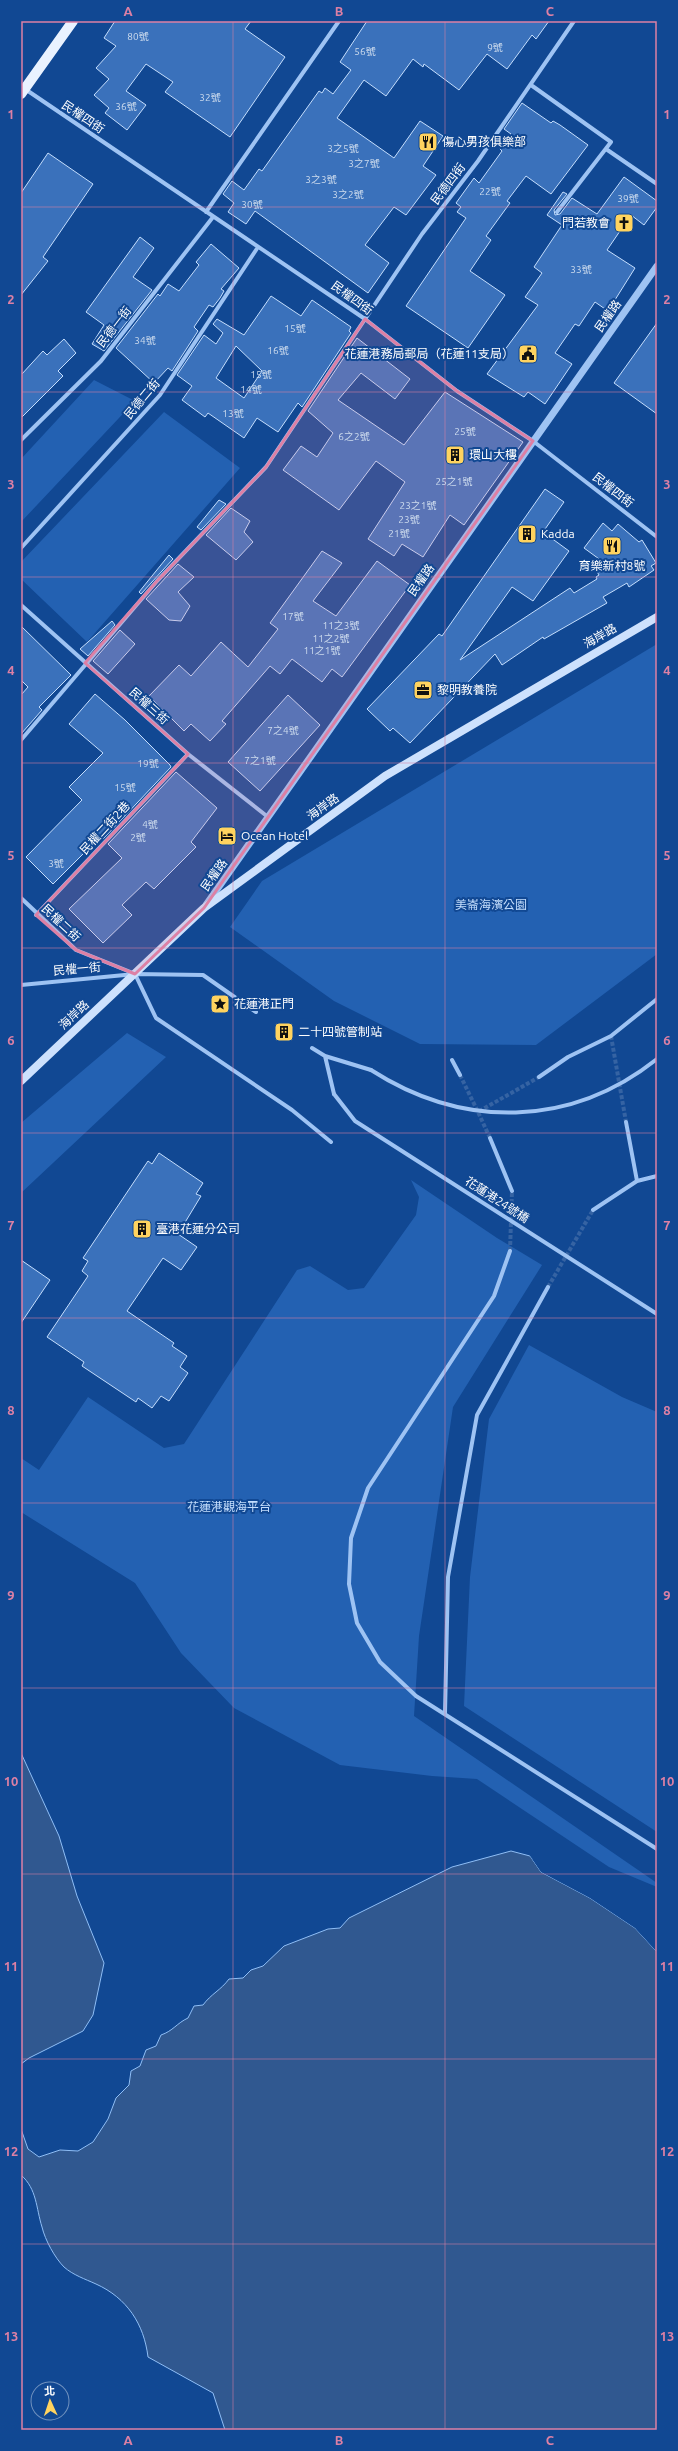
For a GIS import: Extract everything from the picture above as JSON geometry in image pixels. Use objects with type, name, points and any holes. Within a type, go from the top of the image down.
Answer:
[{"type":"main road","points":[[22,90],[73,21]]},
{"type":"main road","name":"海岸路","points":[[21,1081],[204,908],[385,776],[657,617]]},
{"type":"street","points":[[206,212],[339,21]]},
{"type":"street","name":"民德四街","points":[[21,740],[85,663],[157,581],[266,467],[422,234],[531,85],[574,21]]},
{"type":"street","points":[[531,85],[611,142],[557,212]]},
{"type":"street","name":"民權四街","points":[[22,90],[365,319],[457,391],[533,441],[657,537]]},
{"type":"street","points":[[606,149],[657,184]]},
{"type":"street","name":"民德一街","points":[[21,440],[101,361],[213,217]]},
{"type":"street","name":"民德二街","points":[[21,548],[160,395],[258,247]]},
{"type":"street","name":"民權路","points":[[204,908],[657,266]]},
{"type":"street","name":"民權三街","points":[[21,605],[188,754],[268,816]]},
{"type":"street","name":"民權二街2巷","points":[[36,915],[188,754]]},
{"type":"street","name":"民權二街","points":[[21,898],[36,915],[76,950],[135,974]]},
{"type":"street","points":[[256,1012],[203,975],[135,974],[156,1018],[292,1110],[331,1142]]},
{"type":"street","name":"民權一街","points":[[21,985],[135,974]]},
{"type":"street","points":[[539,1077],[568,1057],[611,1036],[657,999]]},
{"type":"street","points":[[312,1048],[324,1056],[371,1070],[391,1083],[435,1102],[466,1109],[506,1113],[554,1109],[592,1098],[634,1077],[657,1059]]},
{"type":"street","name":"花蓮港24號橋","points":[[324,1056],[334,1094],[355,1121],[657,1314]]},
{"type":"street","points":[[452,1060],[460,1076]]},
{"type":"street","points":[[626,1122],[637,1181]]},
{"type":"street","points":[[490,1138],[512,1191]]},
{"type":"street","points":[[593,1210],[637,1181],[657,1176]]},
{"type":"street","points":[[510,1251],[494,1296],[368,1488],[351,1538],[350,1584],[358,1623],[380,1662],[416,1696],[657,1849]]},
{"type":"street","points":[[445,1713],[448,1577],[477,1415],[548,1287]]},
{"type":"highlighted area","points":[[365,319],[457,391],[533,441],[204,908],[135,974],[76,950],[36,915],[188,754],[85,663],[157,581],[266,467]]},
{"type":"green space","points":[[94,380],[135,401],[21,522],[21,459]]},
{"type":"green space","points":[[164,412],[240,468],[87,642],[21,579],[21,562]]},
{"type":"green space","name":"美崙海濱公園","points":[[657,644],[657,954],[536,1045],[420,1044],[334,1001],[230,927],[262,881]]},
{"type":"green space","points":[[127,1033],[166,1057],[21,1193],[21,1123]]},
{"type":"green space","name":"花蓮港觀海平台","points":[[411,1180],[497,1238],[542,1265],[453,1407],[419,1636],[414,1716],[657,1883],[657,1887],[609,1867],[477,1779],[432,1776],[340,1765],[234,1708],[181,1653],[135,1583],[21,1512],[21,1458],[39,1470],[88,1397],[164,1448],[184,1444],[297,1270],[310,1266],[348,1290],[364,1288],[416,1215],[419,1197]]},
{"type":"green space","points":[[529,1345],[622,1397],[657,1412],[657,1832],[464,1706],[470,1577],[489,1419]]},
{"type":"shaded area","points":[[21,1753],[59,1836],[77,1896],[104,1963],[93,2015],[83,2031],[29,2058],[21,2064]]},
{"type":"shaded area","points":[[511,1851],[530,1856],[541,1872],[590,1898],[635,1928],[657,1952],[657,2430],[225,2430],[213,2393],[148,2357],[143,2334],[132,2313],[125,2305],[107,2290],[75,2275],[64,2267],[57,2259],[43,2232],[35,2199],[30,2186],[21,2175],[21,2129],[28,2149],[39,2157],[60,2150],[78,2151],[93,2142],[108,2119],[116,2098],[129,2085],[131,2071],[140,2066],[146,2050],[156,2046],[161,2035],[188,2018],[194,2006],[203,2005],[229,1979],[243,1978],[251,1970],[263,1966],[284,1946],[328,1929],[340,1928],[349,1918],[452,1867]]},
{"type":"pier","points":[[528,1853],[543,1871],[591,1896],[636,1927],[657,1949],[657,1952],[635,1928],[590,1898],[541,1872]]},
{"type":"building","points":[[115,21],[251,21],[245,29],[285,57],[230,137],[165,92],[173,82],[146,64],[126,91],[146,105],[127,130],[105,113],[109,108],[94,95],[109,79],[96,68],[116,46],[104,38]]},
{"type":"building","points":[[367,21],[549,21],[536,39],[532,35],[507,69],[487,54],[459,90],[424,64],[423,67],[413,59],[386,96],[364,80],[337,118],[394,158],[420,121],[443,136],[423,166],[436,175],[406,215],[394,207],[365,245],[389,263],[368,293],[255,211],[246,224],[228,212],[234,203],[223,194],[232,181],[244,190],[259,169],[262,171],[319,91],[322,93],[325,88],[333,94],[351,70],[340,62]]},
{"type":"building","points":[[522,103],[551,123],[553,121],[560,125],[588,145],[551,194],[526,176],[507,201],[510,203],[486,236],[491,240],[470,271],[505,295],[468,348],[406,306],[466,218],[457,212],[461,207],[456,203],[474,178],[479,183],[502,151],[500,149],[511,134],[504,129]]},
{"type":"building","points":[[48,153],[93,184],[43,257],[48,261],[21,295],[21,193]]},
{"type":"building","points":[[624,177],[657,201],[657,207],[644,225],[631,215],[607,250],[635,268],[608,311],[595,302],[579,326],[575,324],[555,353],[572,364],[545,404],[528,392],[524,397],[487,374],[538,305],[525,297],[542,273],[534,267],[562,225],[547,215],[563,192],[567,194],[554,210],[555,215],[560,214],[572,198],[597,214]]},
{"type":"building","points":[[140,237],[154,248],[133,277],[152,290],[104,351],[92,344],[104,325],[86,312]]},
{"type":"building","points":[[211,244],[239,268],[221,289],[224,291],[220,298],[213,307],[209,305],[194,327],[198,331],[172,371],[168,368],[154,383],[116,348],[158,294],[160,296],[168,284],[179,291],[199,265],[196,262]]},
{"type":"building","points":[[271,296],[301,316],[312,300],[351,327],[349,331],[351,333],[302,407],[298,403],[278,432],[257,418],[244,438],[208,413],[205,417],[182,400],[192,386],[177,375],[204,335],[216,344],[223,333],[213,324],[217,319],[244,335]],"holes":[[[236,346],[262,371],[244,398],[216,378]]]},
{"type":"building","points":[[657,323],[657,414],[614,383]]},
{"type":"building","points":[[357,338],[410,379],[395,399],[361,373],[338,400],[404,445],[445,392],[523,442],[464,525],[450,515],[423,557],[402,544],[394,556],[368,539],[405,482],[376,461],[339,510],[283,470],[301,446],[317,457],[333,433],[308,411]]},
{"type":"building","points":[[64,339],[76,353],[58,371],[63,376],[21,418],[21,375],[43,351],[47,355]]},
{"type":"building","points":[[545,489],[564,502],[543,532],[569,551],[533,601],[512,587],[460,660],[570,588],[574,593],[597,579],[596,577],[599,575],[596,570],[606,564],[584,548],[603,523],[612,531],[618,524],[639,542],[642,540],[656,563],[651,566],[654,570],[629,587],[627,583],[603,597],[607,603],[544,639],[543,637],[502,665],[495,654],[410,743],[393,728],[390,731],[367,709],[439,634],[442,636]]},
{"type":"building","points":[[219,500],[226,504],[201,530],[197,527]]},
{"type":"building","points":[[231,508],[250,521],[244,532],[253,542],[236,560],[206,535]]},
{"type":"building","points":[[322,551],[342,563],[313,601],[336,616],[377,561],[410,585],[342,677],[332,669],[322,682],[292,659],[280,674],[270,666],[222,721],[226,724],[210,741],[191,724],[184,731],[149,696],[179,665],[191,676],[221,642],[248,667],[278,629],[270,623]]},
{"type":"building","points":[[169,555],[173,559],[141,594],[139,592]]},
{"type":"building","points":[[178,564],[194,577],[178,592],[190,606],[181,621],[169,620],[146,599]]},
{"type":"building","points":[[112,621],[115,625],[88,656],[80,649]]},
{"type":"building","points":[[21,626],[71,675],[39,707],[42,710],[21,734],[21,695],[28,687],[21,680]]},
{"type":"building","points":[[120,630],[135,644],[108,674],[93,661]]},
{"type":"building","points":[[95,694],[125,720],[171,767],[103,839],[100,837],[53,884],[26,857],[82,800],[69,787],[103,753],[69,724]]},
{"type":"building","points":[[288,695],[320,725],[260,791],[228,762]]},
{"type":"building","points":[[176,772],[217,808],[191,842],[196,847],[154,889],[146,882],[122,905],[132,915],[103,943],[69,909],[122,858],[108,844]]},
{"type":"building","points":[[159,1153],[203,1183],[196,1194],[201,1196],[178,1234],[197,1247],[181,1270],[163,1258],[127,1311],[174,1343],[172,1346],[187,1356],[180,1367],[188,1373],[169,1401],[161,1396],[152,1408],[138,1398],[136,1402],[82,1366],[84,1362],[47,1337],[88,1276],[82,1271],[88,1261],[83,1258],[148,1161],[152,1164]]},
{"type":"building","points":[[21,1260],[50,1280],[21,1323]]},
{"type":"tunnel","points":[[611,1036],[626,1122]]},
{"type":"tunnel","points":[[460,1075],[478,1112]]},
{"type":"tunnel","points":[[490,1138],[478,1112],[539,1077]]},
{"type":"tunnel","points":[[510,1251],[512,1191]]},
{"type":"tunnel","points":[[548,1287],[593,1210]]},
{"type":"place","name":"傷心男孩俱樂部","points":[[428,142]]},
{"type":"place","name":"門若教會","points":[[624,223]]},
{"type":"place","name":"花蓮港務局郵局（花蓮11支局）","points":[[528,354]]},
{"type":"place","name":"環山大樓","points":[[455,455]]},
{"type":"place","name":"Kadda","points":[[527,534]]},
{"type":"place","name":"育樂新村8號","points":[[612,546]]},
{"type":"place","name":"黎明教養院","points":[[423,690]]},
{"type":"place","name":"Ocean Hotel","points":[[227,836]]},
{"type":"place","name":"花蓮港正門","points":[[220,1004]]},
{"type":"place","name":"二十四號管制站","points":[[284,1032]]},
{"type":"place","name":"臺港花蓮分公司","points":[[142,1229]]}]
